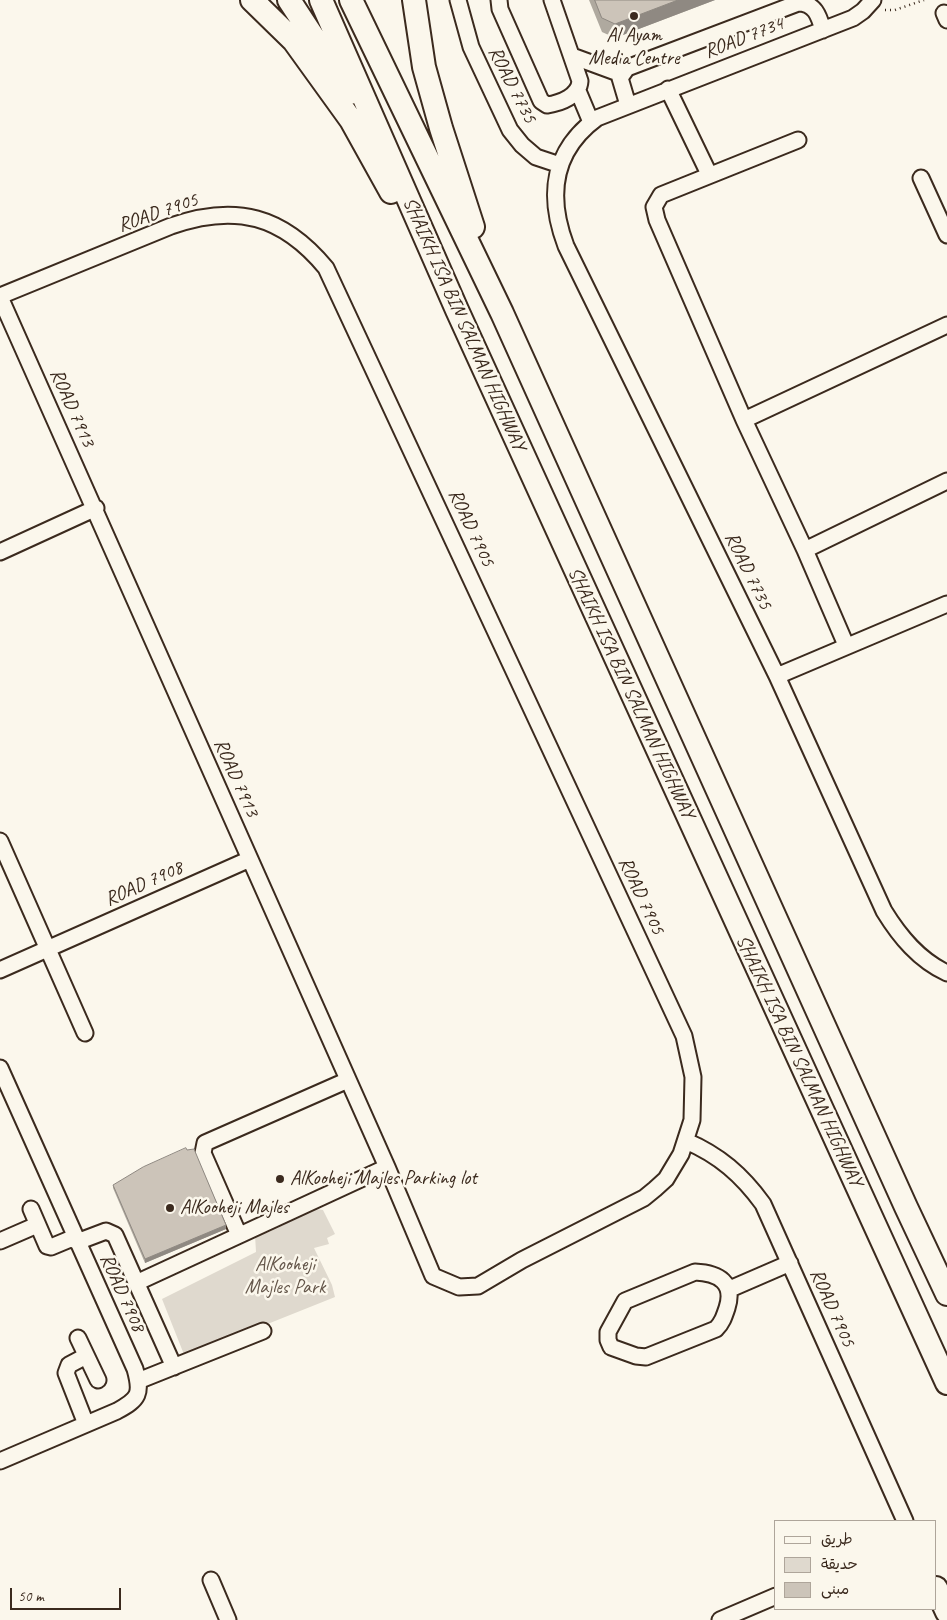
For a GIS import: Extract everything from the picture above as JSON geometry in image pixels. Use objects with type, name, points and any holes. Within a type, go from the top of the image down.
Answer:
[{"type":"highway","points":[[252,0],[294,41],[351,120],[457,310]]},
{"type":"highway","points":[[289,0],[391,161]]},
{"type":"highway","points":[[308,0],[371,115]]},
{"type":"highway","name":"SHAIKH ISA BIN SALMAN HIGHWAY","points":[[321,0],[457,310],[947,1383]]},
{"type":"highway","name":"SHAIKH ISA BIN SALMAN HIGHWAY","points":[[351,0],[502,314],[947,1294]]},
{"type":"highway","points":[[414,0],[424,67],[438,119],[502,314]]},
{"type":"highway","points":[[937,1590],[947,1612]]},
{"type":"street","name":"ROAD 7735","points":[[458,0],[471,47],[510,130],[522,145],[536,157],[560,165]]},
{"type":"street","points":[[499,0],[500,9],[540,101],[551,104],[569,97],[578,91]]},
{"type":"street","points":[[552,0],[580,81],[578,91],[594,120]]},
{"type":"street","points":[[628,105],[620,84],[621,74],[628,68],[798,3],[814,8],[823,30]]},
{"type":"street","name":"ROAD 7734","points":[[594,120],[668,89],[823,30],[868,6]]},
{"type":"street","points":[[572,56],[621,74]]},
{"type":"street","points":[[668,89],[708,174]]},
{"type":"street","name":"ROAD 7735","points":[[594,120],[574,138],[560,165],[556,206],[566,246],[777,676],[884,911],[904,940],[916,952],[947,973]]},
{"type":"street","points":[[798,140],[708,174],[662,195],[654,207],[657,220],[744,420],[805,550],[846,645]]},
{"type":"street","points":[[921,178],[947,235]]},
{"type":"street","name":"ROAD 7905","points":[[0,297],[172,226],[195,218],[220,214],[244,216],[269,222],[291,234],[310,249],[326,268],[684,1036],[690,1056],[694,1098],[686,1140],[681,1154],[666,1179],[644,1198],[522,1260],[478,1286],[459,1287],[433,1276]]},
{"type":"street","name":"ROAD 7913","points":[[0,297],[96,508],[387,1167],[433,1276]]},
{"type":"street","points":[[744,420],[947,325]]},
{"type":"street","points":[[805,550],[947,481]]},
{"type":"street","points":[[0,552],[96,508]]},
{"type":"street","points":[[777,676],[846,645],[947,604]]},
{"type":"street","points":[[0,841],[6,870],[48,949],[85,1033]]},
{"type":"street","name":"ROAD 7908","points":[[0,970],[250,860]]},
{"type":"street","name":"ROAD 7908","points":[[0,1068],[138,1381]]},
{"type":"street","points":[[240,1235],[203,1152],[205,1143],[348,1080]]},
{"type":"street","name":"ROAD 7905","points":[[686,1140],[722,1160],[751,1188],[763,1204],[905,1520]]},
{"type":"street","points":[[136,1283],[387,1167]]},
{"type":"street","points":[[31,1209],[47,1246],[51,1247],[110,1232],[115,1236],[173,1365]]},
{"type":"street","points":[[0,1240],[37,1225]]},
{"type":"street","points":[[730,1289],[790,1263]]},
{"type":"street","points":[[695,1272],[704,1273],[722,1281],[730,1289],[730,1298],[723,1321],[713,1331],[646,1357],[617,1351],[609,1343],[608,1332],[619,1308],[632,1297],[695,1272]]},
{"type":"street","points":[[0,1461],[86,1424],[135,1400],[138,1381],[173,1365],[263,1332]]},
{"type":"street","points":[[78,1338],[98,1380]]},
{"type":"street","points":[[86,1356],[69,1365],[66,1373],[86,1424]]},
{"type":"street","points":[[211,1580],[228,1620]]},
{"type":"street","points":[[720,1620],[774,1597]]},
{"type":"path","points":[[868,6],[895,10],[924,0]]},
{"type":"green space","name":"AlKooheji Majles Park","points":[[316,1209],[323,1210],[335,1234],[327,1238],[329,1244],[314,1248],[332,1285],[335,1297],[185,1357],[162,1299],[256,1252],[255,1235],[269,1232]]},
{"type":"building","points":[[595,0],[678,0],[615,24],[602,18]]},
{"type":"building","name":"AlKooheji Majles","points":[[186,1148],[187,1150],[194,1149],[226,1225],[145,1259],[113,1185],[143,1167]]},
{"type":"place","name":"Al Ayam Media Centre","points":[[634,16]]},
{"type":"place","name":"AlKooheji Majles Parking lot","points":[[280,1179]]},
{"type":"place","name":"AlKooheji Majles","points":[[170,1208]]}]
